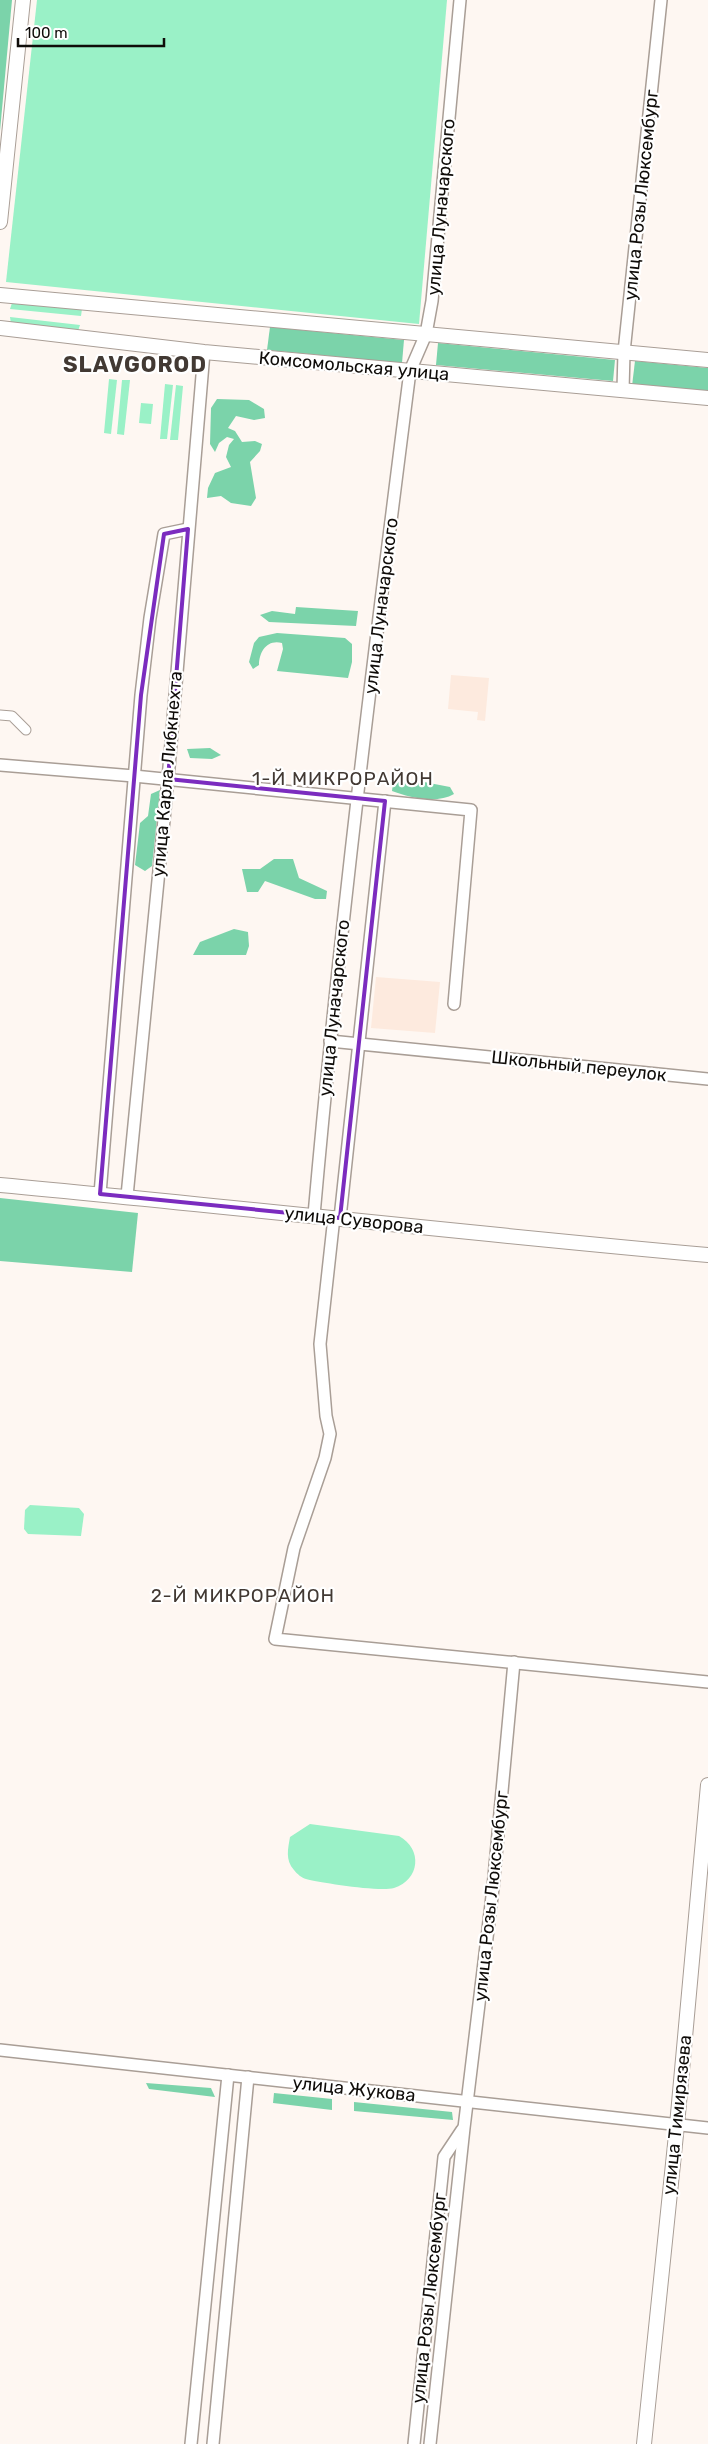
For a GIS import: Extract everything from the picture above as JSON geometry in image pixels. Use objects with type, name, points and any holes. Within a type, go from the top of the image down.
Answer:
[{"type":"street","points":[[0,222],[22,0]]},
{"type":"street","name":"улица Луначарского","points":[[314,1215],[330,1041],[357,798],[410,371],[426,334],[441,221],[460,0]]},
{"type":"street","name":"улица Розы Люксембург","points":[[623,390],[624,352],[661,0]]},
{"type":"street","points":[[0,295],[708,360]]},
{"type":"street","name":"Комсомольская улица","points":[[0,328],[204,352],[708,398]]},
{"type":"street","name":"улица Карла Либкнехта","points":[[127,1196],[168,779],[204,352]]},
{"type":"street","name":"улица Карла Либкнехта","points":[[100,1194],[134,776],[150,618],[164,534],[188,529]]},
{"type":"street","points":[[0,715],[12,716],[26,730]]},
{"type":"street","points":[[0,765],[168,779],[471,810],[454,1004]]},
{"type":"street","name":"улица Луначарского","points":[[385,801],[358,1044],[320,1344],[326,1416],[330,1434],[325,1458],[294,1548],[275,1639],[514,1662]]},
{"type":"street","name":"Школьный переулок","points":[[330,1041],[708,1079]]},
{"type":"street","name":"улица Суворова","points":[[0,1185],[337,1217],[518,1238],[708,1255]]},
{"type":"street","points":[[514,1662],[708,1682]]},
{"type":"street","name":"улица Розы Люксембург","points":[[430,2444],[464,2128],[493,1888],[514,1662]]},
{"type":"street","name":"улица Тимирязева","points":[[644,2444],[677,2125],[708,1786]]},
{"type":"street","name":"улица Жукова","points":[[0,2050],[708,2128]]},
{"type":"street","points":[[191,2444],[228,2076]]},
{"type":"street","points":[[213,2444],[248,2077]]},
{"type":"street","name":"улица Розы Люксембург","points":[[414,2444],[444,2157],[464,2128]]},
{"type":"highlighted area","points":[[188,529],[168,779],[385,801],[340,1218],[100,1194],[141,695],[164,534]]},
{"type":"shaded area","points":[[451,675],[489,678],[485,721],[477,720],[478,712],[448,709]]},
{"type":"shaded area","points":[[376,977],[440,982],[435,1033],[371,1028]]},
{"type":"green space","points":[[0,0],[12,0],[0,131]]},
{"type":"green space","points":[[37,0],[447,0],[419,324],[6,282]]},
{"type":"green space","points":[[12,303],[82,309],[81,316],[10,309]]},
{"type":"green space","points":[[10,317],[80,325],[78,331],[11,324]]},
{"type":"green space","points":[[270,327],[404,340],[402,363],[267,350]]},
{"type":"green space","points":[[438,343],[615,360],[613,381],[436,365]]},
{"type":"green space","points":[[635,361],[708,368],[708,392],[632,386]]},
{"type":"green space","points":[[109,379],[117,380],[111,434],[104,433]]},
{"type":"green space","points":[[122,380],[130,380],[124,435],[117,434]]},
{"type":"green space","points":[[165,384],[173,385],[167,439],[160,439]]},
{"type":"green space","points":[[176,385],[183,386],[178,440],[170,440]]},
{"type":"green space","points":[[217,399],[249,400],[264,409],[265,418],[254,420],[236,416],[228,428],[235,431],[242,442],[255,441],[262,444],[260,451],[250,462],[256,498],[251,506],[231,503],[221,496],[207,498],[208,488],[215,473],[231,467],[226,457],[229,445],[234,439],[227,437],[219,443],[215,452],[210,444],[211,408]]},
{"type":"green space","points":[[141,403],[153,404],[151,424],[139,423]]},
{"type":"green space","points":[[296,607],[358,611],[356,626],[269,622],[260,615],[272,611],[295,614]]},
{"type":"green space","points":[[277,633],[345,638],[352,644],[352,662],[348,678],[277,671],[283,649],[282,643],[277,642],[268,645],[262,651],[259,665],[253,669],[249,662],[254,643],[259,637]]},
{"type":"green space","points":[[210,748],[221,755],[212,759],[190,758],[187,749]]},
{"type":"green space","points":[[400,781],[424,782],[450,787],[454,794],[440,799],[415,798],[392,791],[393,783]]},
{"type":"green space","points":[[160,790],[152,866],[145,871],[135,865],[140,823],[148,816],[151,794]]},
{"type":"green space","points":[[274,859],[293,859],[299,878],[327,891],[326,899],[315,899],[265,881],[258,892],[247,892],[242,869],[260,869]]},
{"type":"green space","points":[[234,929],[248,932],[249,946],[246,955],[193,955],[200,942]]},
{"type":"green space","points":[[0,1198],[138,1213],[132,1272],[0,1261]]},
{"type":"green space","points":[[30,1505],[79,1508],[84,1514],[81,1536],[28,1534],[24,1529],[25,1510]]},
{"type":"green space","points":[[310,1824],[399,1836],[412,1848],[415,1856],[413,1871],[403,1884],[387,1889],[324,1883],[304,1878],[291,1866],[288,1850],[290,1837]]},
{"type":"green space","points":[[146,2083],[211,2088],[215,2097],[149,2089]]},
{"type":"green space","points":[[274,2093],[332,2099],[332,2110],[273,2103]]},
{"type":"green space","points":[[354,2102],[452,2112],[453,2120],[354,2111]]},
{"type":"district","name":"SLAVGOROD","points":[[135,364]]},
{"type":"district","name":"1-Й МИКРОРАЙОН","points":[[343,778]]},
{"type":"district","name":"2-Й МИКРОРАЙОН","points":[[243,1595]]}]
